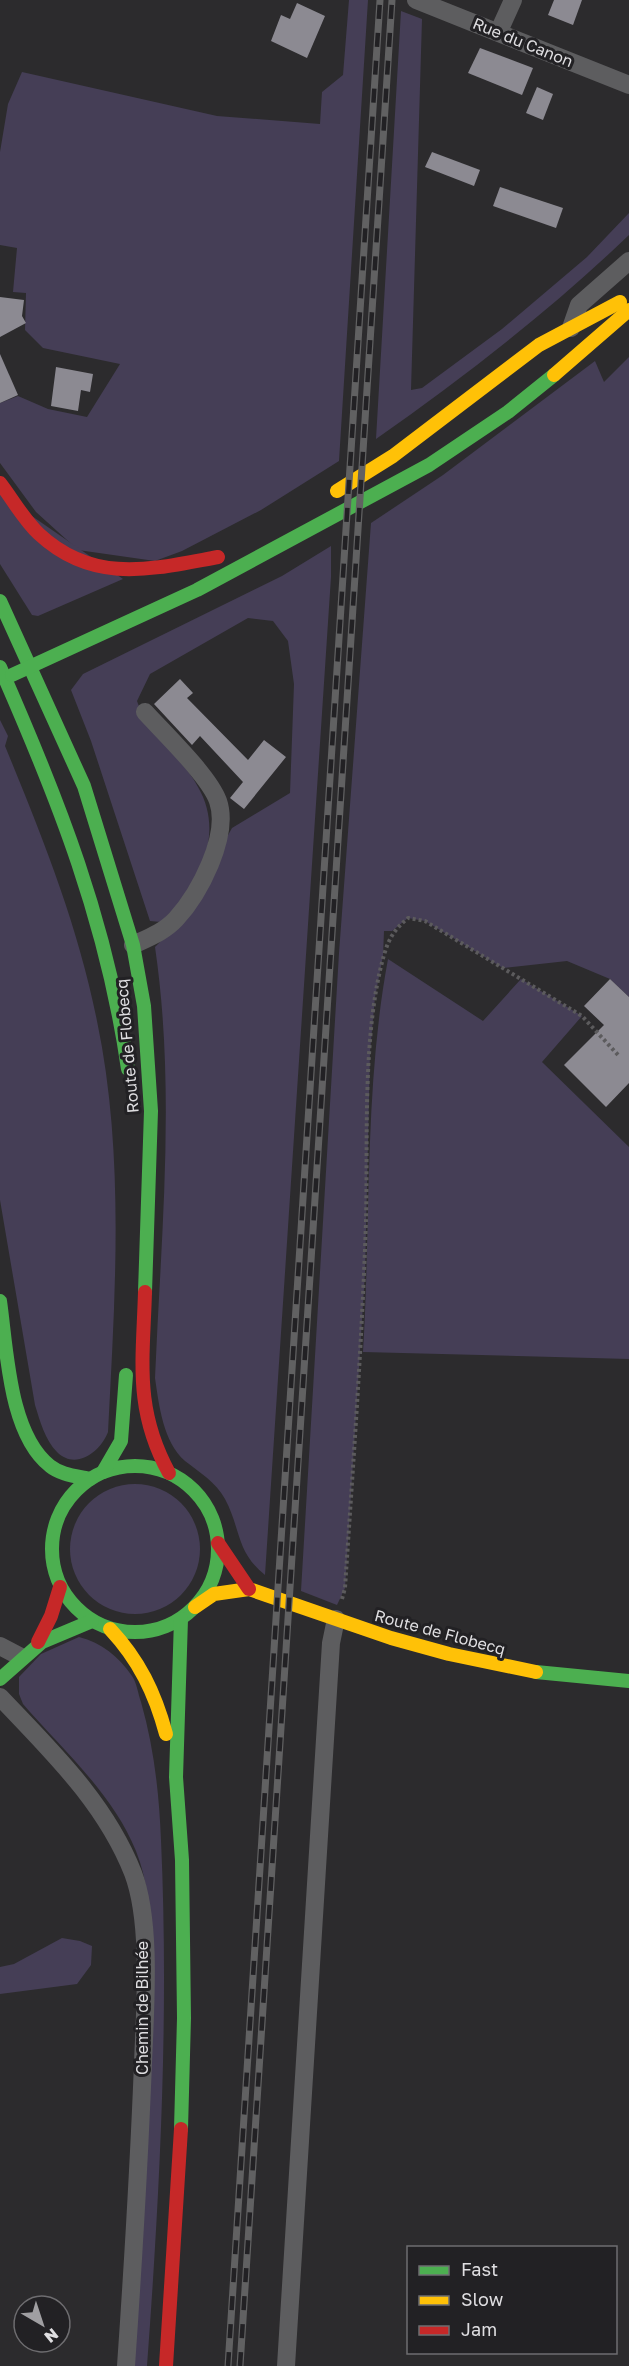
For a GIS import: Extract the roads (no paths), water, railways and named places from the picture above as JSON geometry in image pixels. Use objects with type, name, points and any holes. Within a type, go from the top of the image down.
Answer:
[{"type":"main road","points":[[327,497],[393,456],[539,345],[629,296]]},
{"type":"main road","points":[[0,681],[228,575],[429,465],[526,399],[577,358],[629,310]]},
{"type":"main road","points":[[0,483],[38,532],[56,550],[78,562],[99,569],[122,572],[159,569],[223,555],[168,580]]},
{"type":"main road","name":"Route de Flobecq","points":[[0,601],[84,786],[132,945],[144,1006],[151,1111],[142,1393],[148,1429],[156,1450],[169,1473]]},
{"type":"main road","points":[[0,658],[32,644]]},
{"type":"main road","points":[[0,694],[50,658]]},
{"type":"main road","name":"Route de Flobecq","points":[[0,667],[53,785],[97,910],[114,980],[130,1082]]},
{"type":"main road","points":[[133,1223],[135,1166]]},
{"type":"main road","points":[[0,1301],[19,1415],[27,1436],[36,1452],[50,1467],[90,1479]]},
{"type":"main road","points":[[103,1472],[117,1452],[121,1441],[127,1360]]},
{"type":"main road","points":[[0,1383],[13,1439],[29,1466]]},
{"type":"main road","points":[[136,1466],[169,1473],[198,1494],[215,1525],[218,1543],[216,1566],[209,1588],[195,1607],[181,1619],[146,1632],[110,1629],[92,1621],[69,1600],[60,1587],[51,1555],[57,1519],[75,1491],[103,1472],[136,1466]]},
{"type":"main road","points":[[50,1502],[57,1519]]},
{"type":"main road","points":[[218,1543],[249,1589]]},
{"type":"main road","points":[[38,1642],[51,1616],[60,1587]]},
{"type":"main road","name":"Route de Flobecq","points":[[195,1607],[214,1594],[249,1589],[420,1646],[521,1671],[629,1681]]},
{"type":"main road","points":[[166,2366],[180,2166],[184,2018],[182,1860],[176,1777],[181,1619]]},
{"type":"main road","points":[[0,1679],[38,1642],[65,1629],[92,1621]]},
{"type":"main road","points":[[110,1629],[136,1658],[153,1689],[176,1777]]},
{"type":"street","name":"Rue du Canon","points":[[416,0],[499,31],[629,85]]},
{"type":"street","points":[[499,31],[513,0]]},
{"type":"street","points":[[571,328],[579,305],[629,261]]},
{"type":"street","points":[[132,945],[157,935],[176,919],[205,874],[221,834],[218,801],[204,779],[145,712]]},
{"type":"street","points":[[286,2366],[331,1643],[336,1619]]},
{"type":"street","points":[[0,1646],[21,1657]]},
{"type":"street","name":"Chemin de Bilhée","points":[[0,1698],[70,1771],[104,1815],[134,1876],[141,1913],[145,2020],[139,2176],[126,2366]]},
{"type":"railway","points":[[228,2366],[380,0]]},
{"type":"railway","points":[[240,2366],[392,0]]}]
